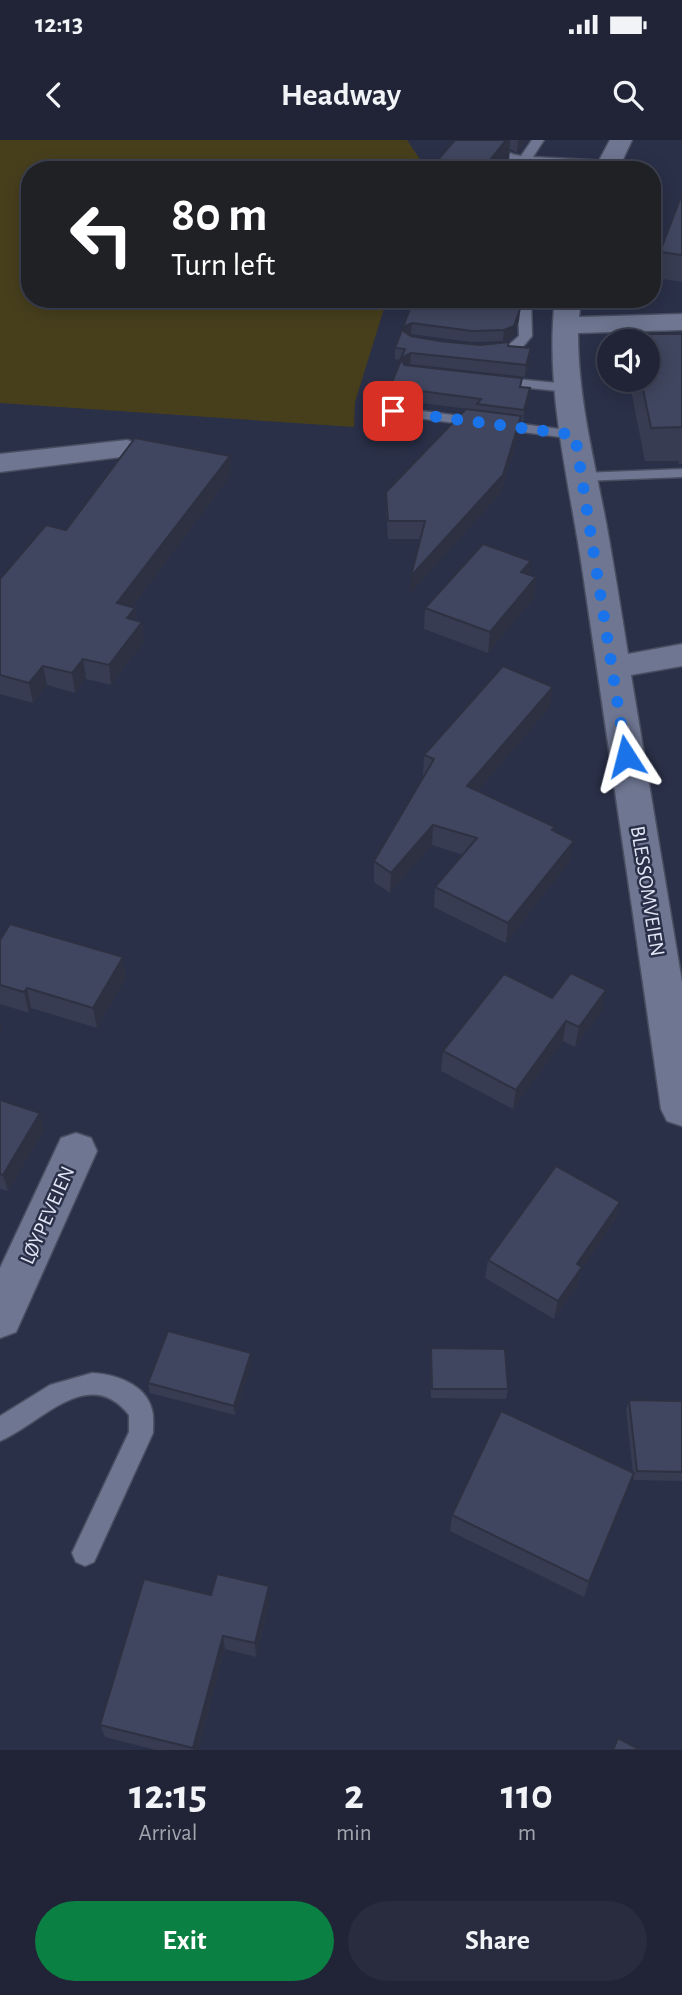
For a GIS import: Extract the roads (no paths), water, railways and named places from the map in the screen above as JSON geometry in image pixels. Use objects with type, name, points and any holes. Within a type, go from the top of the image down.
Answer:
[{"type":"street","points":[[610,161],[621,140]]},
{"type":"street","points":[[566,312],[680,324]]},
{"type":"street","name":"BLESSOMVEIEN","points":[[566,312],[568,388],[682,1109]]},
{"type":"street","points":[[0,463],[127,449]]},
{"type":"street","points":[[612,668],[682,655]]},
{"type":"street","name":"LØYPEVEIEN","points":[[0,1317],[76,1151]]},
{"type":"lane","points":[[483,140],[513,161]]},
{"type":"lane","points":[[526,161],[538,140]]},
{"type":"lane","points":[[482,349],[513,349],[523,343],[528,332],[525,308]]},
{"type":"lane","points":[[477,379],[568,388]]},
{"type":"lane","points":[[393,411],[575,435]]},
{"type":"lane","points":[[582,477],[682,473]]},
{"type":"lane","points":[[0,1430],[30,1409],[72,1389],[97,1383],[123,1391],[141,1411],[141,1433],[85,1553]]}]
